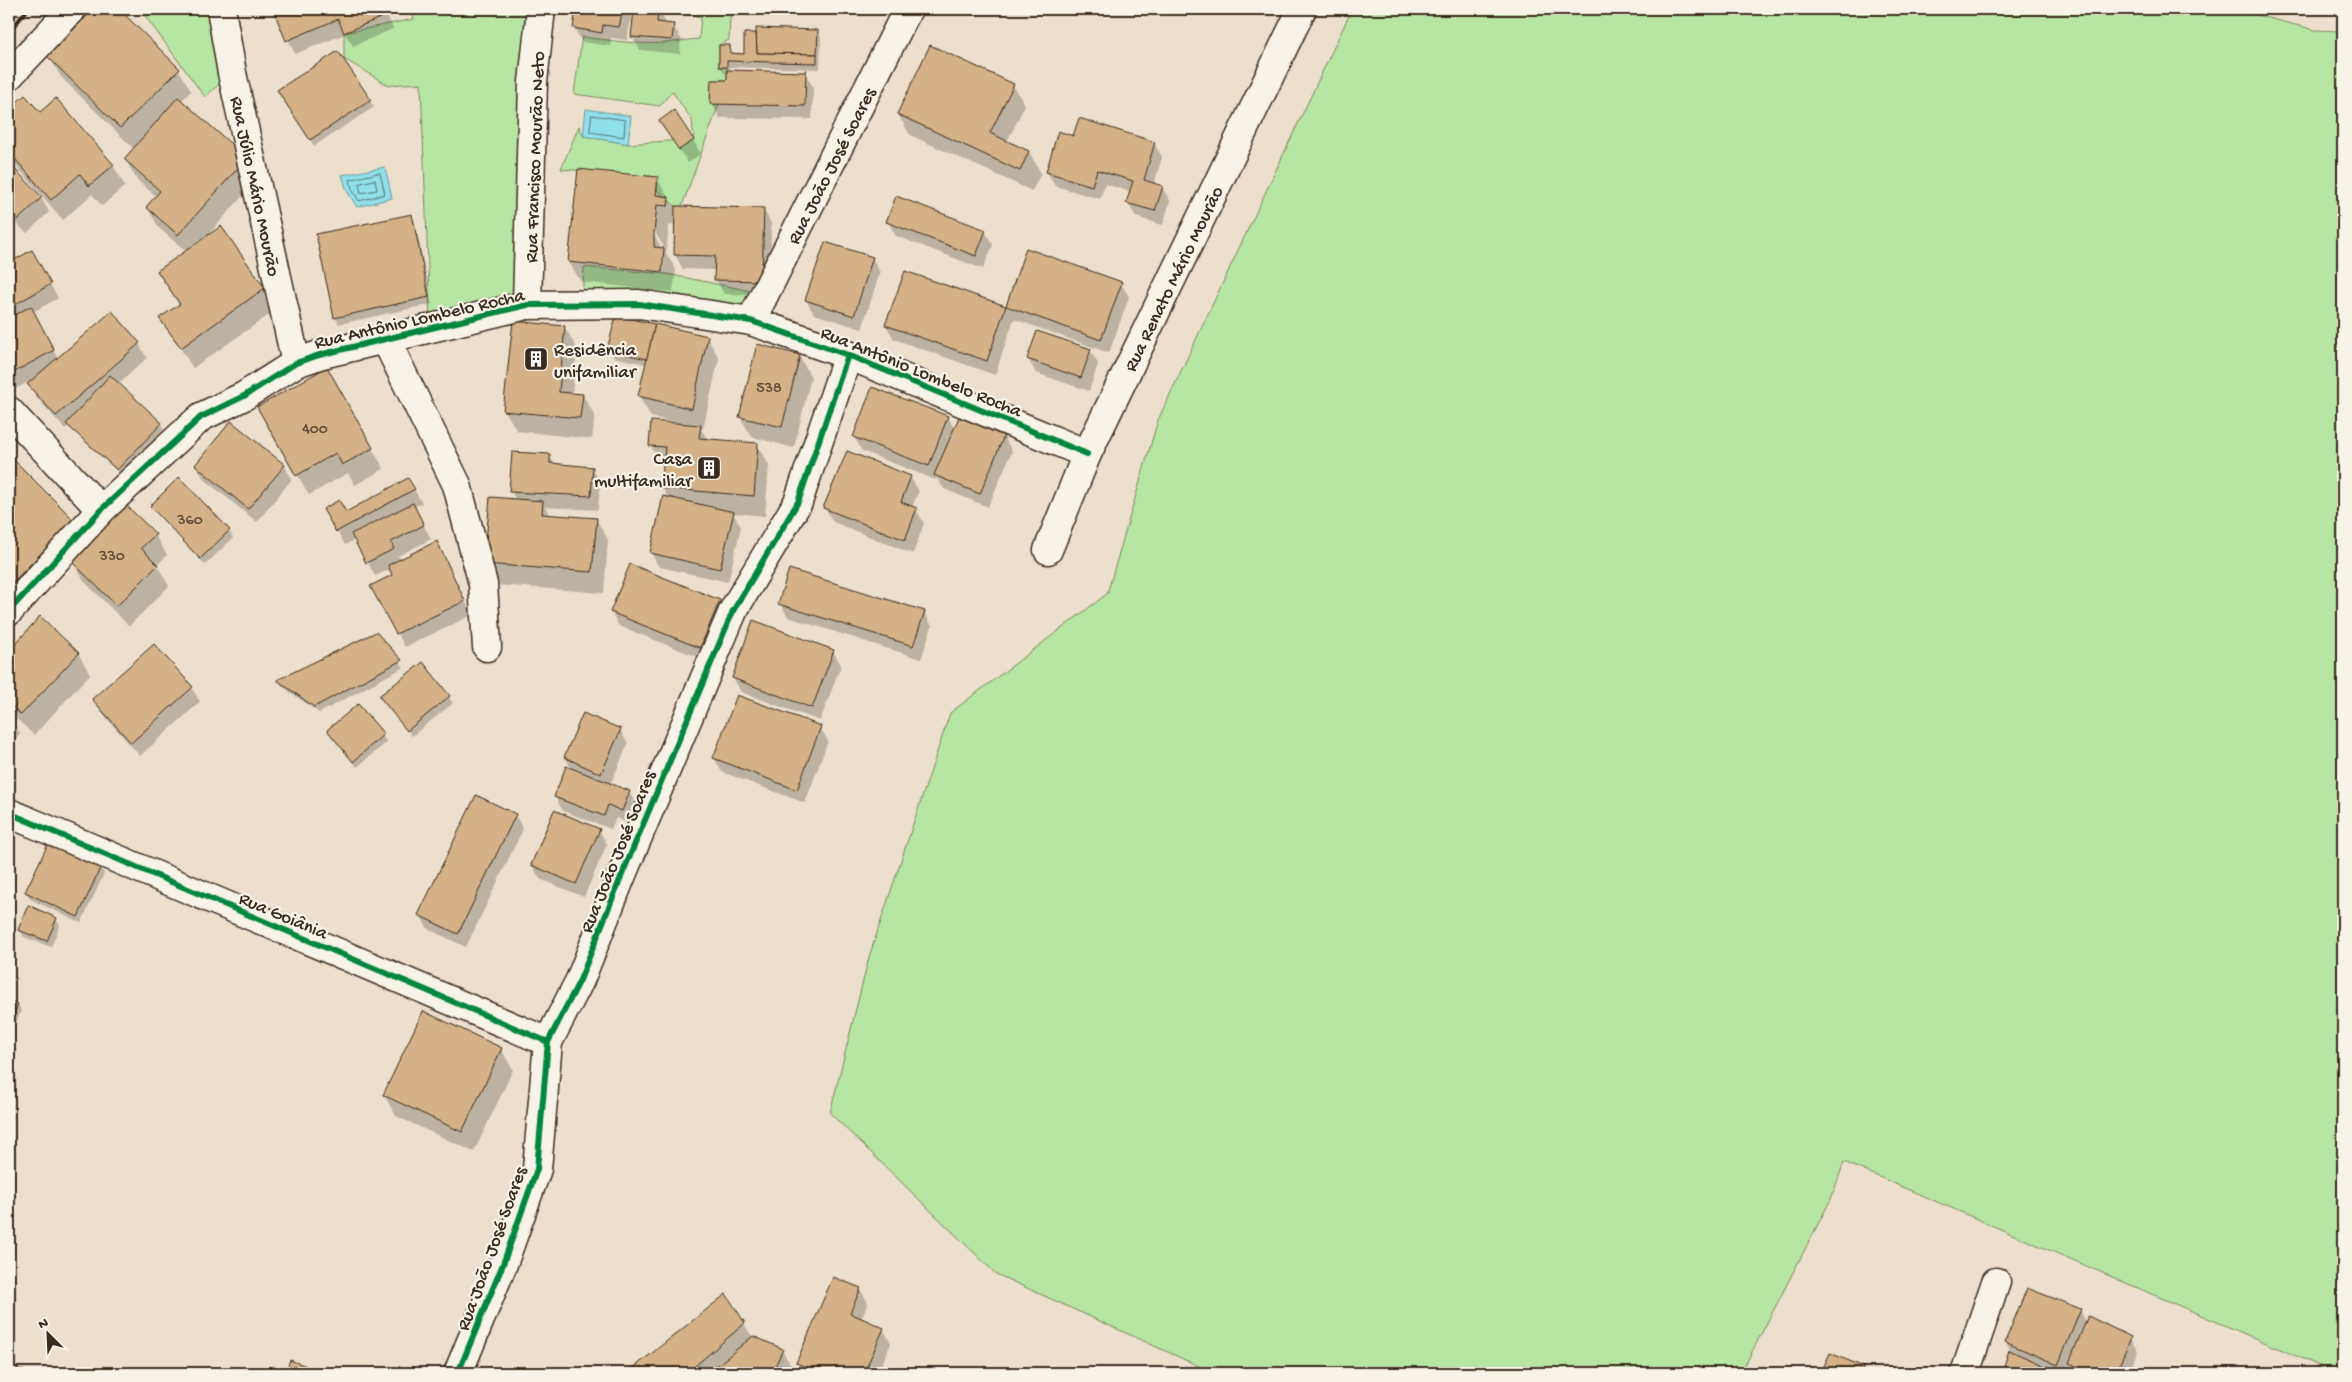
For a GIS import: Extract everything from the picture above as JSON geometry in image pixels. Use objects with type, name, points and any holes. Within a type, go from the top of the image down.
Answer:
[{"type":"street","points":[[9,76],[72,9]]},
{"type":"street","name":"Rua Júlio Mário Mourão","points":[[221,9],[232,73],[296,363]]},
{"type":"street","name":"Rua Francisco Mourão Neto","points":[[527,304],[533,82],[541,9]]},
{"type":"street","name":"Rua João José Soares","points":[[752,321],[908,9]]},
{"type":"street","name":"Rua Renato Mário Mourão","points":[[1048,550],[1087,454],[1302,9]]},
{"type":"street","name":"Rua Antônio Lombelo Rocha","points":[[9,611],[101,510],[201,416],[244,396],[296,363],[319,355],[527,304],[639,304],[752,321],[848,355],[1087,454]]},
{"type":"street","points":[[386,340],[457,485],[483,584],[487,647]]},
{"type":"street","name":"Rua João José Soares","points":[[458,1373],[503,1264],[537,1168],[548,1042],[580,980],[621,877],[733,611],[798,502],[848,355]]},
{"type":"street","points":[[9,411],[101,510]]},
{"type":"street","name":"Rua Goiânia","points":[[9,813],[548,1042]]},
{"type":"street","points":[[1965,1373],[1996,1282]]},
{"type":"green space","points":[[140,9],[215,9],[232,73],[205,97]]},
{"type":"green space","points":[[411,9],[536,9],[527,305],[430,319],[421,83],[388,85],[344,59],[344,33],[414,19]]},
{"type":"green space","points":[[680,9],[738,9],[730,17],[729,40],[719,45],[719,67],[727,67],[727,80],[711,80],[710,104],[719,104],[682,206],[675,206],[657,190],[658,177],[561,169],[579,126],[583,136],[628,144],[694,139],[692,120],[672,91],[660,106],[574,94],[582,37],[644,43],[699,39],[701,17],[679,12]]},
{"type":"green space","points":[[1352,9],[2233,9],[2315,30],[2343,31],[2343,1373],[2336,1373],[1844,1162],[1831,1199],[1741,1373],[1214,1373],[996,1274],[830,1113],[869,957],[950,713],[1107,594],[1158,420]]},
{"type":"green space","points":[[584,267],[667,274],[756,292],[755,307],[582,300]]},
{"type":"water","points":[[586,109],[631,116],[628,144],[583,136]]},
{"type":"water","points":[[385,167],[392,198],[357,207],[347,191],[342,175]]},
{"type":"building","points":[[94,9],[119,9],[180,69],[120,128],[47,56]]},
{"type":"building","points":[[273,9],[384,9],[387,15],[344,33],[338,19],[286,41]]},
{"type":"building","points":[[576,9],[623,9],[619,27],[603,25],[602,33],[573,28]]},
{"type":"building","points":[[634,9],[658,9],[657,22],[674,24],[672,40],[631,37]]},
{"type":"building","points":[[756,28],[818,30],[817,54],[757,53]]},
{"type":"building","points":[[744,33],[756,33],[757,53],[817,54],[817,63],[727,61],[727,67],[719,67],[719,45],[730,45],[730,53],[744,54]]},
{"type":"building","points":[[930,45],[1014,84],[990,133],[1029,151],[1020,171],[897,114]]},
{"type":"building","points":[[338,51],[371,100],[310,140],[277,90]]},
{"type":"building","points":[[806,69],[805,106],[710,104],[711,80],[727,80],[727,70],[805,72]]},
{"type":"building","points":[[25,95],[40,112],[56,98],[114,165],[89,186],[80,174],[51,200],[9,152],[9,109]]},
{"type":"building","points":[[178,97],[247,158],[178,235],[146,207],[160,191],[124,159]]},
{"type":"building","points":[[674,110],[694,140],[679,150],[659,121]]},
{"type":"building","points":[[1079,118],[1155,142],[1144,180],[1163,186],[1155,211],[1126,203],[1133,181],[1097,170],[1092,186],[1046,172],[1058,131],[1073,136]]},
{"type":"building","points":[[9,163],[42,197],[18,220],[9,211]]},
{"type":"building","points":[[578,169],[658,177],[656,195],[669,197],[668,206],[657,205],[654,233],[654,247],[664,248],[662,272],[568,262]]},
{"type":"building","points":[[896,196],[986,230],[976,256],[886,222]]},
{"type":"building","points":[[675,206],[764,208],[762,281],[714,280],[715,256],[674,255]]},
{"type":"building","points":[[412,214],[429,297],[334,318],[316,234]]},
{"type":"building","points":[[221,226],[265,288],[181,348],[159,318],[180,304],[157,271]]},
{"type":"building","points":[[825,242],[873,257],[854,316],[805,300]]},
{"type":"building","points":[[1026,248],[1122,282],[1101,340],[1006,306]]},
{"type":"building","points":[[32,250],[51,284],[9,308],[9,263]]},
{"type":"building","points":[[905,271],[1006,306],[987,361],[885,325]]},
{"type":"building","points":[[31,306],[54,350],[9,375],[9,318]]},
{"type":"building","points":[[112,311],[140,343],[56,416],[27,384]]},
{"type":"building","points":[[616,316],[655,324],[647,359],[607,350]]},
{"type":"building","name":"Residência unifamiliar","points":[[513,321],[565,326],[559,392],[583,394],[580,418],[503,411]]},
{"type":"building","points":[[655,324],[708,336],[692,409],[638,396]]},
{"type":"building","points":[[1037,331],[1091,349],[1081,378],[1027,359]]},
{"type":"building","points":[[757,344],[800,355],[782,427],[739,417]]},
{"type":"building","points":[[327,367],[373,448],[342,465],[336,453],[296,476],[257,407]]},
{"type":"building","points":[[110,375],[162,423],[117,470],[66,424]]},
{"type":"building","points":[[872,387],[948,416],[929,466],[853,437]]},
{"type":"building","points":[[959,417],[1004,436],[980,494],[934,475]]},
{"type":"building","points":[[231,421],[285,465],[248,509],[195,465]]},
{"type":"building","name":"Casa multifamiliar","points":[[651,421],[701,425],[699,438],[758,443],[754,496],[661,488],[665,447],[649,446]]},
{"type":"building","points":[[847,451],[911,476],[901,502],[917,508],[905,540],[823,508]]},
{"type":"building","points":[[512,452],[550,454],[550,463],[593,467],[591,496],[509,492]]},
{"type":"building","points":[[9,455],[74,520],[9,586]]},
{"type":"building","points":[[179,477],[230,530],[200,559],[150,506]]},
{"type":"building","points":[[408,478],[415,489],[336,532],[323,509],[339,500],[346,512]]},
{"type":"building","points":[[663,496],[734,512],[720,569],[650,553]]},
{"type":"building","points":[[490,497],[543,501],[542,514],[597,518],[592,572],[484,564]]},
{"type":"building","points":[[413,503],[424,525],[391,542],[394,549],[366,563],[351,534]]},
{"type":"building","points":[[126,505],[156,534],[141,548],[158,565],[117,606],[70,560]]},
{"type":"building","points":[[437,541],[465,601],[396,634],[370,586],[392,575],[388,565]]},
{"type":"building","points":[[630,564],[720,600],[700,648],[610,612]]},
{"type":"building","points":[[789,569],[925,611],[913,646],[778,604]]},
{"type":"building","points":[[40,616],[79,653],[21,715],[9,703],[9,651]]},
{"type":"building","points":[[753,620],[834,650],[812,708],[732,678]]},
{"type":"building","points":[[376,632],[402,660],[314,707],[277,680]]},
{"type":"building","points":[[154,644],[193,687],[131,743],[92,699]]},
{"type":"building","points":[[423,662],[450,696],[407,731],[379,696]]},
{"type":"building","points":[[737,695],[821,726],[797,790],[713,758]]},
{"type":"building","points":[[358,704],[384,734],[353,762],[327,730]]},
{"type":"building","points":[[583,713],[621,729],[601,774],[564,757]]},
{"type":"building","points":[[566,766],[630,791],[622,811],[608,805],[604,816],[554,797]]},
{"type":"building","points":[[476,795],[516,814],[458,934],[418,915]]},
{"type":"building","points":[[554,810],[600,829],[576,884],[531,865]]},
{"type":"building","points":[[49,842],[101,866],[78,917],[25,892]]},
{"type":"building","points":[[28,905],[57,918],[47,941],[18,930]]},
{"type":"building","points":[[9,1000],[18,1004],[9,1026]]},
{"type":"building","points":[[423,1011],[502,1048],[462,1132],[383,1095]]},
{"type":"building","points":[[833,1277],[861,1288],[850,1313],[884,1328],[864,1373],[820,1373],[796,1363]]},
{"type":"building","points":[[2027,1288],[2081,1309],[2058,1365],[2005,1342]]},
{"type":"building","points":[[726,1294],[745,1323],[687,1373],[627,1373]]},
{"type":"building","points":[[2088,1316],[2131,1337],[2116,1373],[2092,1373],[2069,1363]]},
{"type":"building","points":[[753,1336],[783,1349],[772,1373],[708,1373]]},
{"type":"building","points":[[2009,1350],[2061,1373],[2002,1373]]},
{"type":"building","points":[[1830,1353],[1864,1367],[1860,1373],[1821,1373]]},
{"type":"building","points":[[290,1360],[325,1373],[285,1373]]},
{"type":"building","points":[[9,1365],[29,1373],[9,1373]]},
{"type":"railway","points":[[9,32],[28,9]]},
{"type":"cycle path","points":[[9,611],[101,510],[201,417],[244,396],[296,363],[319,355],[527,305],[639,304],[751,321],[848,355],[1087,454]]},
{"type":"cycle path","points":[[458,1373],[503,1264],[537,1169],[548,1042],[580,980],[621,877],[733,611],[798,502],[848,355]]},
{"type":"cycle path","points":[[9,813],[548,1042]]},
{"type":"place","name":"Residência unifamiliar","points":[[536,359]]},
{"type":"place","name":"Casa multifamiliar","points":[[709,468]]}]
